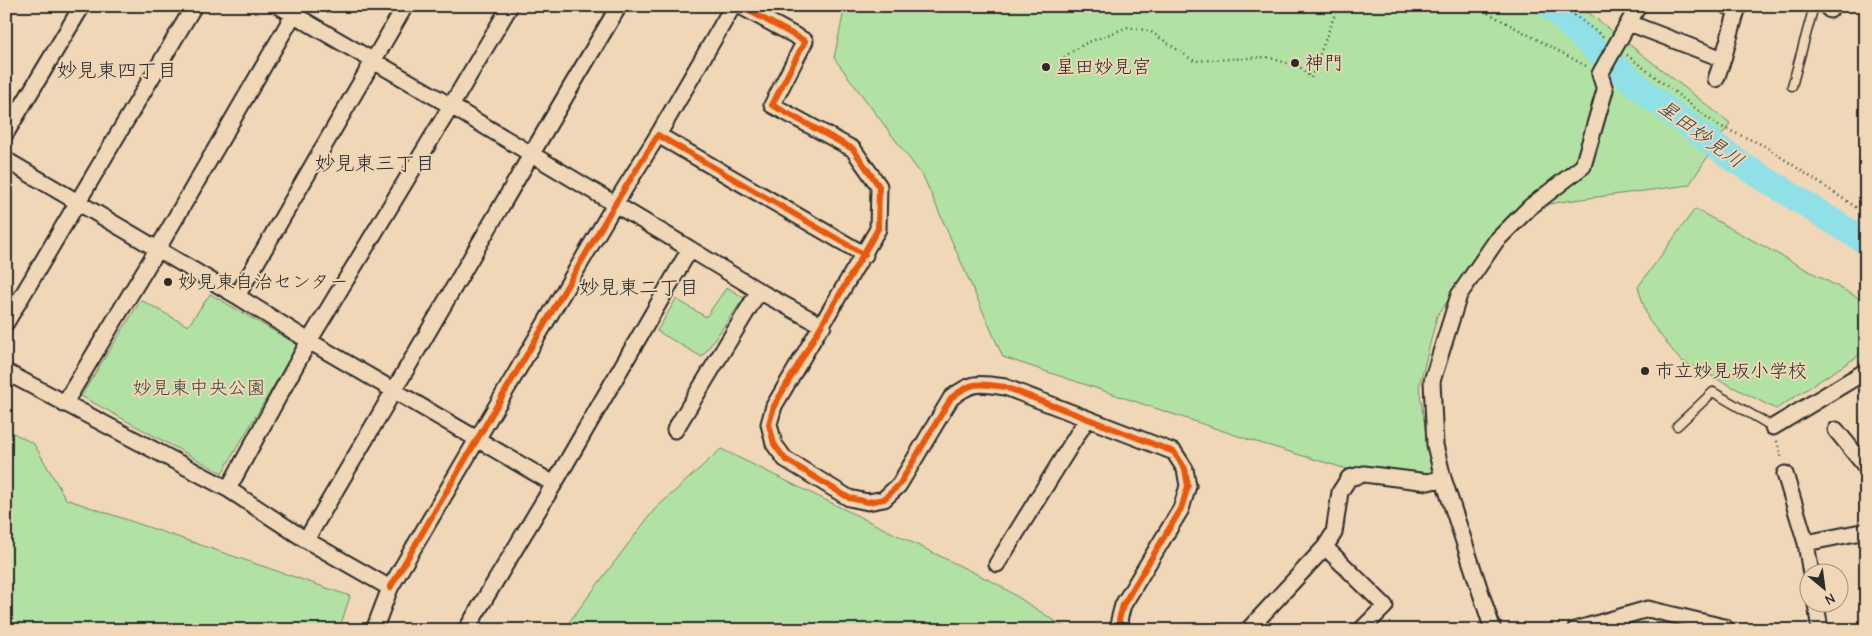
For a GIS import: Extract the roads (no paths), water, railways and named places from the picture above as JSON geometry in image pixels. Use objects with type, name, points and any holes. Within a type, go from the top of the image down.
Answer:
[{"type":"street","points":[[6,133],[82,6]]},
{"type":"street","points":[[6,323],[76,202],[194,6]]},
{"type":"street","points":[[279,6],[296,11],[374,61],[759,291],[823,326]]},
{"type":"street","points":[[237,296],[405,6]]},
{"type":"street","points":[[228,488],[309,341],[452,106],[510,6]]},
{"type":"street","points":[[306,540],[395,391],[530,154],[619,6]]},
{"type":"street","points":[[374,630],[390,588],[733,6]]},
{"type":"street","points":[[740,6],[805,41],[772,105],[852,149],[880,186],[878,229],[865,255],[774,406],[769,424],[774,444],[785,459],[849,498],[868,502],[884,499],[899,485],[951,398],[963,388],[980,383],[1005,387],[1174,452],[1185,469],[1188,486],[1181,509],[1123,605],[1119,620],[1122,630]]},
{"type":"street","points":[[1493,630],[1443,478],[1435,444],[1432,381],[1459,295],[1496,241],[1530,207],[1583,166],[1605,90],[1600,74],[1638,6]]},
{"type":"street","points":[[1716,79],[1724,59],[1737,10],[1726,6]]},
{"type":"street","points":[[64,404],[157,250],[296,11]]},
{"type":"street","points":[[1629,23],[1724,59]]},
{"type":"street","points":[[658,135],[865,255]]},
{"type":"street","points":[[6,160],[237,296],[309,341],[554,484]]},
{"type":"street","points":[[466,630],[554,484],[690,249]]},
{"type":"street","points":[[675,430],[759,291]]},
{"type":"street","points":[[1773,427],[1866,371]]},
{"type":"street","points":[[6,372],[64,404],[228,488],[306,540],[390,588]]},
{"type":"street","points":[[997,564],[1087,419]]},
{"type":"street","points":[[1836,430],[1866,467]]},
{"type":"street","points":[[1248,630],[1325,547],[1334,533],[1340,492],[1349,478],[1364,474],[1428,482],[1443,478]]},
{"type":"street","points":[[1785,474],[1806,543],[1809,564]]},
{"type":"street","points":[[1806,543],[1866,530]]},
{"type":"street","points":[[1325,547],[1385,606],[1361,630]]},
{"type":"street","points":[[1575,630],[1648,609],[1724,627],[1728,630]]},
{"type":"street","points":[[1818,614],[1820,630]]},
{"type":"lane","points":[[1792,86],[1814,6]]},
{"type":"lane","points":[[1677,426],[1713,392],[1773,427]]},
{"type":"waterway","name":"星田妙見川","points":[[1550,6],[1598,52],[1651,97],[1736,161],[1866,242]]},
{"type":"place","name":"神門","points":[[1295,63]]},
{"type":"place","name":"星田妙見宮","points":[[1046,67]]},
{"type":"place","name":"妙見東自治センター","points":[[168,282]]},
{"type":"place","name":"市立妙見坂小学校","points":[[1645,371]]},
{"type":"district","name":"妙見東四丁目","points":[[117,70]]},
{"type":"district","name":"妙見東三丁目","points":[[375,163]]},
{"type":"district","name":"妙見東二丁目","points":[[639,287]]},
{"type":"park label","name":"妙見東中央公園","points":[[199,388]]}]
